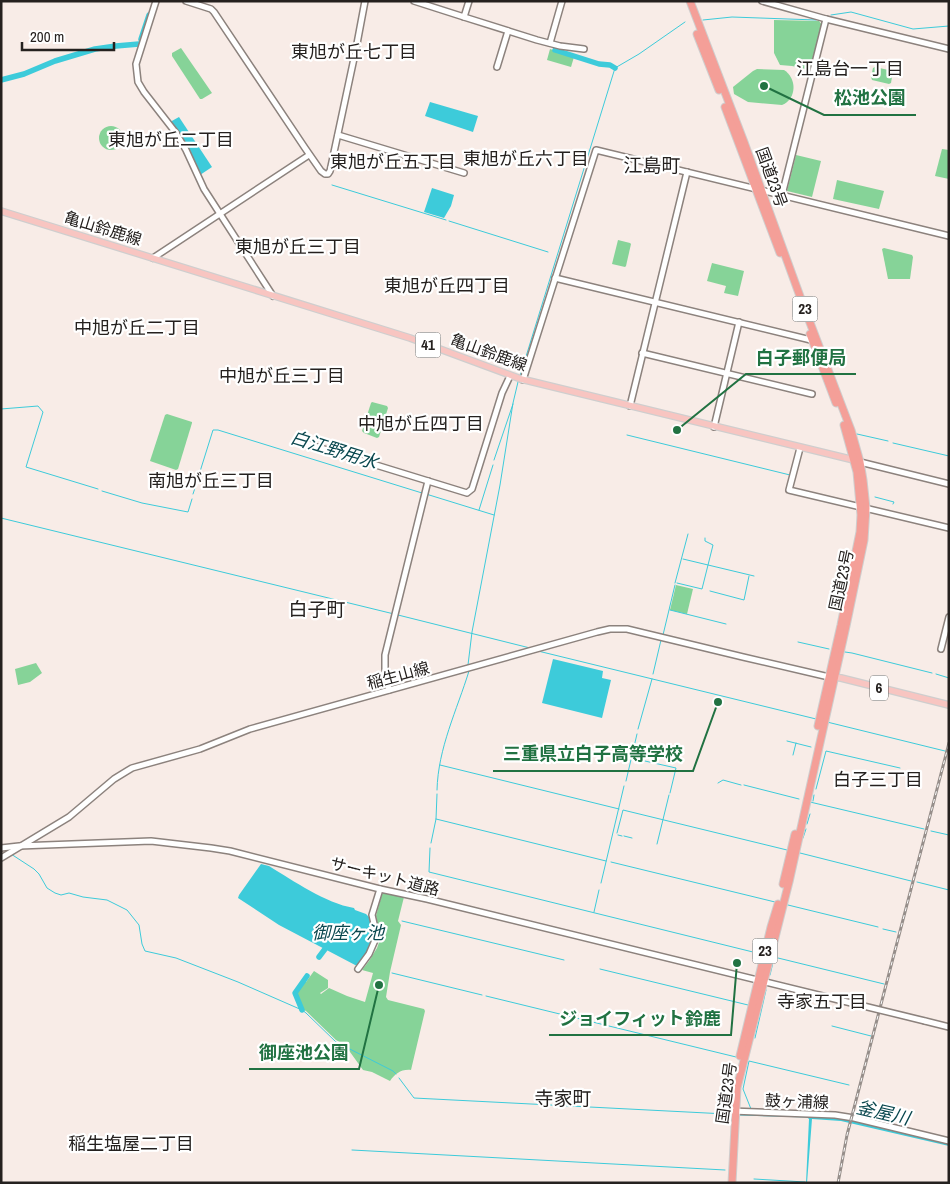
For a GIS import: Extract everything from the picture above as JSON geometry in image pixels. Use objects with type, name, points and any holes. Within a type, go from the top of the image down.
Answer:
[{"type":"highway","name":"国道23号","points":[[685,1],[851,430],[857,461],[864,480],[863,507],[865,531],[862,550],[831,677],[789,882],[761,981],[737,1088],[733,1112],[728,1183]]},
{"type":"highway","name":"国道23号","points":[[690,1],[744,142],[758,189]]},
{"type":"highway","name":"国道23号","points":[[732,1183],[733,1112]]},
{"type":"main road","name":"亀山鈴鹿線","points":[[1,211],[410,338],[523,380],[857,461]]},
{"type":"main road","name":"6","points":[[831,677],[949,705]]},
{"type":"street","points":[[156,1],[136,64],[138,82],[176,133],[204,189],[273,296]]},
{"type":"street","points":[[186,1],[212,9],[309,155],[322,173],[325,174],[328,174],[330,171],[365,1]]},
{"type":"street","points":[[414,1],[560,46],[584,49]]},
{"type":"street","points":[[464,17],[469,1]]},
{"type":"street","points":[[550,43],[562,1]]},
{"type":"street","points":[[762,1],[826,19],[949,49]]},
{"type":"street","points":[[782,195],[826,19]]},
{"type":"street","points":[[497,67],[508,31]]},
{"type":"street","points":[[338,135],[464,173]]},
{"type":"street","points":[[523,380],[596,150],[949,236]]},
{"type":"street","points":[[153,258],[309,155]]},
{"type":"street","points":[[630,406],[687,172]]},
{"type":"street","points":[[555,278],[815,341]]},
{"type":"street","points":[[714,427],[739,322]]},
{"type":"street","points":[[642,353],[812,394]]},
{"type":"street","points":[[298,441],[467,493],[471,491],[502,393],[510,376]]},
{"type":"street","points":[[800,448],[790,490],[949,528]]},
{"type":"street","points":[[857,461],[949,484]]},
{"type":"street","points":[[389,690],[384,662],[428,481]]},
{"type":"street","points":[[941,650],[949,617]]},
{"type":"street","name":"稲生山線","points":[[6,855],[68,817],[118,776],[132,768],[200,749],[250,729],[610,629],[627,629],[743,658],[831,677]]},
{"type":"street","name":"サーキット道路","points":[[1,848],[151,841],[230,851],[949,1027]]},
{"type":"street","points":[[358,970],[369,954],[376,938],[372,915],[380,889]]},
{"type":"street","name":"鼓ヶ浦線","points":[[733,1112],[835,1115],[949,1141]]},
{"type":"green space","points":[[774,20],[819,21],[822,25],[810,70],[780,65],[774,53]]},
{"type":"green space","points":[[181,48],[212,93],[202,99],[200,99],[172,56],[172,53]]},
{"type":"green space","points":[[550,49],[574,57],[571,67],[547,60]]},
{"type":"green space","points":[[873,68],[893,71],[891,83],[872,80]]},
{"type":"green space","points":[[757,69],[784,70],[788,74],[794,88],[787,102],[782,105],[748,102],[734,94],[733,87]]},
{"type":"green space","points":[[111,126],[120,129],[123,138],[120,147],[111,150],[102,147],[99,138],[102,129]]},
{"type":"green space","points":[[942,149],[949,150],[949,179],[935,176]]},
{"type":"green space","points":[[796,155],[821,161],[812,197],[787,191]]},
{"type":"green space","points":[[837,180],[884,191],[879,209],[833,199]]},
{"type":"green space","points":[[618,240],[631,244],[625,267],[612,264]]},
{"type":"green space","points":[[882,249],[912,255],[910,279],[888,279]]},
{"type":"green space","points":[[712,263],[744,271],[738,296],[724,293],[726,286],[707,281]]},
{"type":"green space","points":[[372,402],[387,406],[388,408],[379,437],[377,438],[362,431]]},
{"type":"green space","points":[[165,415],[192,422],[178,469],[176,470],[150,461]]},
{"type":"green space","points":[[676,585],[693,589],[687,614],[670,610]]},
{"type":"green space","points":[[36,663],[42,673],[30,682],[18,685],[15,669]]},
{"type":"green space","points":[[384,892],[404,897],[398,921],[401,925],[386,997],[388,1000],[424,1009],[425,1011],[411,1070],[404,1070],[390,1081],[372,1072],[363,1070],[345,1045],[336,1040],[302,1009],[303,1007],[296,993],[314,971],[328,980],[328,988],[321,994],[329,988],[365,1002],[373,973],[362,970],[377,948],[381,937],[376,916]]},
{"type":"water","points":[[430,102],[478,116],[473,132],[425,116]]},
{"type":"water","points":[[179,117],[212,167],[200,175],[170,122]]},
{"type":"water","points":[[432,188],[454,195],[451,206],[444,218],[424,212]]},
{"type":"water","points":[[553,659],[603,671],[602,678],[611,680],[602,718],[542,703]]},
{"type":"water","name":"御座ヶ池","points":[[261,864],[269,866],[321,896],[354,908],[369,917],[374,937],[371,947],[357,966],[279,925],[238,898]]},
{"type":"water","points":[[804,1115],[849,1118],[949,1142],[949,1146],[841,1121],[812,1119],[806,1183],[809,1119]]},
{"type":"waterway","name":"白江野用水","points":[[831,15],[851,12],[913,29],[949,26]]},
{"type":"waterway","name":"白江野用水","points":[[141,39],[149,15]]},
{"type":"waterway","points":[[703,20],[732,17],[816,20]]},
{"type":"waterway","points":[[520,376],[615,68],[685,22]]},
{"type":"waterway","name":"白江野用水","points":[[1,80],[24,74],[55,61],[95,49],[139,44]]},
{"type":"waterway","name":"白江野用水","points":[[555,50],[615,68]]},
{"type":"waterway","points":[[332,185],[446,220]]},
{"type":"waterway","points":[[449,221],[548,252]]},
{"type":"waterway","points":[[468,665],[472,632],[518,382]]},
{"type":"waterway","points":[[494,460],[513,404]]},
{"type":"waterway","name":"白江野用水","points":[[1,409],[38,406],[43,412],[26,467],[98,489]]},
{"type":"waterway","name":"白江野用水","points":[[198,478],[213,430],[218,430],[422,493]]},
{"type":"waterway","points":[[857,434],[888,441]]},
{"type":"waterway","points":[[627,435],[790,475]]},
{"type":"waterway","points":[[893,443],[949,456]]},
{"type":"waterway","points":[[479,510],[493,465]]},
{"type":"waterway","name":"白江野用水","points":[[193,494],[197,482]]},
{"type":"waterway","name":"白江野用水","points":[[102,491],[142,503],[188,512],[192,499]]},
{"type":"waterway","name":"白江野用水","points":[[426,494],[494,515]]},
{"type":"waterway","points":[[875,497],[894,502],[893,504]]},
{"type":"waterway","points":[[1,518],[394,614]]},
{"type":"waterway","points":[[675,583],[688,534]]},
{"type":"waterway","points":[[677,583],[702,589],[713,545],[705,541],[705,538]]},
{"type":"waterway","points":[[683,559],[754,576]]},
{"type":"waterway","points":[[710,591],[744,600],[749,576]]},
{"type":"waterway","points":[[663,635],[675,585]]},
{"type":"waterway","points":[[670,610],[726,624]]},
{"type":"waterway","points":[[398,615],[530,648]]},
{"type":"waterway","points":[[653,674],[661,640]]},
{"type":"waterway","points":[[798,642],[829,649]]},
{"type":"waterway","points":[[538,651],[816,719]]},
{"type":"waterway","points":[[845,652],[932,673]]},
{"type":"waterway","points":[[437,790],[444,744],[469,671]]},
{"type":"waterway","points":[[936,674],[949,678]]},
{"type":"waterway","points":[[638,729],[652,679]]},
{"type":"waterway","points":[[827,722],[949,752]]},
{"type":"waterway","points":[[626,781],[637,734]]},
{"type":"waterway","points":[[787,741],[811,747]]},
{"type":"waterway","points":[[793,755],[796,743]]},
{"type":"waterway","points":[[816,789],[826,751],[900,768]]},
{"type":"waterway","points":[[636,759],[676,768],[670,793]]},
{"type":"waterway","points":[[440,765],[619,809]]},
{"type":"waterway","points":[[718,783],[723,780],[741,785]]},
{"type":"waterway","points":[[744,785],[799,799]]},
{"type":"waterway","points":[[601,883],[624,786]]},
{"type":"waterway","points":[[431,843],[436,819],[437,794]]},
{"type":"waterway","points":[[657,844],[669,795]]},
{"type":"waterway","points":[[813,801],[814,795]]},
{"type":"waterway","points":[[810,802],[924,829]]},
{"type":"waterway","points":[[617,833],[623,810],[787,850]]},
{"type":"waterway","points":[[807,824],[810,814]]},
{"type":"waterway","points":[[436,819],[606,861]]},
{"type":"waterway","points":[[803,838],[806,829]]},
{"type":"waterway","points":[[931,831],[949,835]]},
{"type":"waterway","points":[[618,835],[622,836]]},
{"type":"waterway","points":[[624,836],[632,838]]},
{"type":"waterway","points":[[430,848],[429,872],[761,954]]},
{"type":"waterway","points":[[800,853],[911,881]]},
{"type":"waterway","points":[[11,854],[34,869],[47,888],[55,893],[61,895],[69,893],[107,900],[127,910],[139,925],[145,951],[176,958],[302,1010],[336,1042],[396,1074]]},
{"type":"waterway","points":[[611,862],[775,902]]},
{"type":"waterway","points":[[917,882],[949,890]]},
{"type":"waterway","points":[[594,912],[599,890]]},
{"type":"waterway","points":[[788,905],[878,927]]},
{"type":"waterway","points":[[402,921],[564,960]]},
{"type":"waterway","points":[[883,929],[896,932]]},
{"type":"waterway","points":[[319,957],[325,949]]},
{"type":"waterway","points":[[770,975],[776,950]]},
{"type":"waterway","points":[[774,957],[884,984]]},
{"type":"waterway","points":[[600,969],[748,1005]]},
{"type":"waterway","points":[[392,973],[482,995]]},
{"type":"waterway","points":[[302,1010],[295,993],[307,976]]},
{"type":"waterway","points":[[755,1038],[766,990]]},
{"type":"waterway","points":[[486,996],[736,1057]]},
{"type":"waterway","points":[[832,1026],[871,1036]]},
{"type":"waterway","points":[[751,1109],[743,1089],[749,1061],[849,1085]]},
{"type":"waterway","points":[[399,1078],[414,1098],[726,1114]]},
{"type":"waterway","points":[[739,1115],[808,1117]]},
{"type":"waterway","points":[[352,1150],[725,1170]]},
{"type":"waterway","points":[[754,1179],[805,1182]]},
{"type":"railway","points":[[838,1183],[847,1135],[949,743]]},
{"type":"place","name":"松池公園","points":[[764,86]]},
{"type":"place","name":"白子郵便局","points":[[677,430]]},
{"type":"place","name":"三重県立白子高等学校","points":[[718,702]]},
{"type":"place","name":"ジョイフィット鈴鹿","points":[[737,963]]},
{"type":"place","name":"御座池公園","points":[[379,985]]},
{"type":"district","name":"東旭が丘七丁目","points":[[354,52]]},
{"type":"district","name":"江島台一丁目","points":[[850,69]]},
{"type":"district","name":"東旭が丘二丁目","points":[[171,140]]},
{"type":"district","name":"東旭が丘六丁目","points":[[526,159]]},
{"type":"district","name":"東旭が丘五丁目","points":[[393,162]]},
{"type":"district","name":"江島町","points":[[652,165]]},
{"type":"district","name":"東旭が丘三丁目","points":[[298,247]]},
{"type":"district","name":"東旭が丘四丁目","points":[[447,286]]},
{"type":"district","name":"中旭が丘二丁目","points":[[137,328]]},
{"type":"district","name":"中旭が丘三丁目","points":[[282,376]]},
{"type":"district","name":"中旭が丘四丁目","points":[[421,424]]},
{"type":"district","name":"南旭が丘三丁目","points":[[211,481]]},
{"type":"district","name":"白子町","points":[[317,609]]},
{"type":"district","name":"白子三丁目","points":[[878,780]]},
{"type":"district","name":"寺家五丁目","points":[[822,1002]]},
{"type":"district","name":"寺家町","points":[[563,1098]]},
{"type":"district","name":"稲生塩屋二丁目","points":[[131,1144]]},
{"type":"water label","name":"釜屋川","points":[[883,1113]]}]
